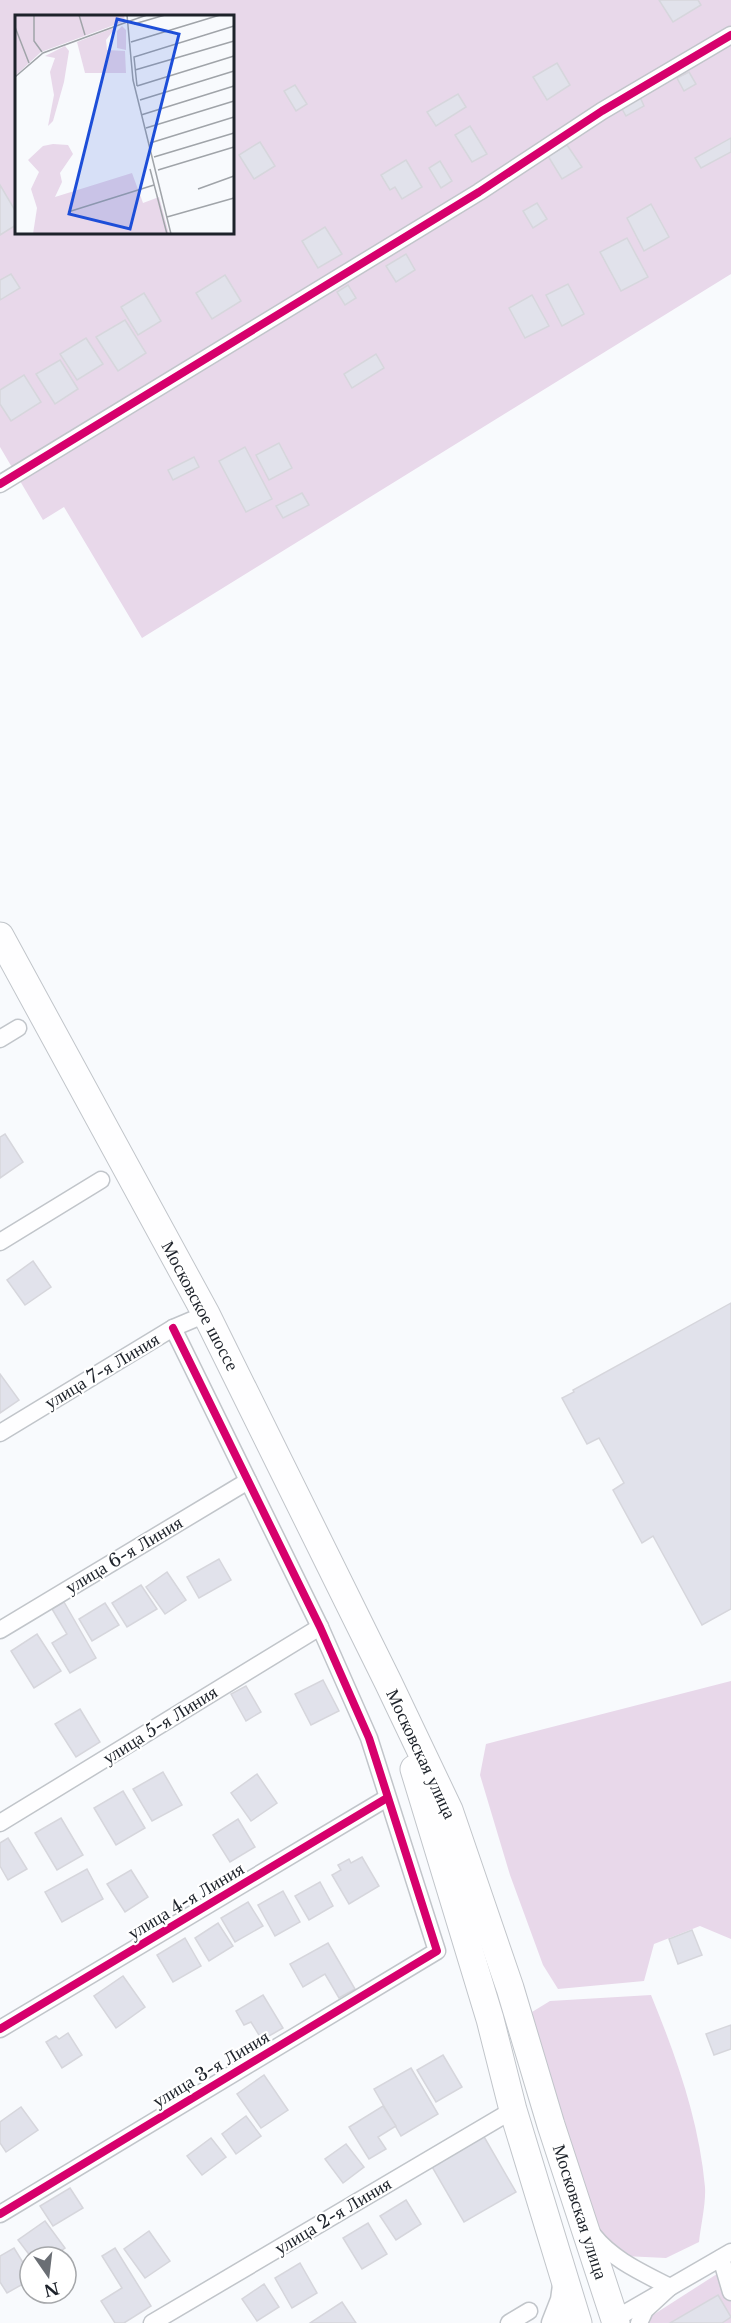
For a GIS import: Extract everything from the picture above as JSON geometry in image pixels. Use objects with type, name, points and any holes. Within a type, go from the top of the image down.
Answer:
[{"type":"highway","name":"Московское шоссе","points":[[0,936],[206,1314],[388,1682]]},
{"type":"highway","name":"Московская улица","points":[[388,1682],[490,2019],[513,2110],[578,2323]]},
{"type":"highway","name":"Московская улица","points":[[388,1682],[448,1810],[510,1989],[583,2222],[620,2322]]},
{"type":"main road","points":[[553,2323],[562,2300],[565,2278]]},
{"type":"street","points":[[0,484],[479,192],[602,111],[731,35]]},
{"type":"street","points":[[0,1039],[18,1029]]},
{"type":"street","points":[[0,1242],[101,1180]]},
{"type":"street","name":"улица 7-я Линия","points":[[0,1433],[172,1328],[206,1314]]},
{"type":"street","points":[[172,1328],[320,1627],[369,1738],[387,1798]]},
{"type":"street","name":"улица 6-я Линия","points":[[0,1630],[248,1481]]},
{"type":"street","name":"улица 5-я Линия","points":[[0,1823],[320,1627]]},
{"type":"street","name":"улица 3-я Линия","points":[[0,2214],[437,1951],[387,1798]]},
{"type":"street","name":"улица 4-я Линия","points":[[0,2029],[387,1798]]},
{"type":"street","name":"улица 2-я Линия","points":[[152,2323],[513,2110]]},
{"type":"street","points":[[583,2222],[606,2250],[614,2256],[670,2287]]},
{"type":"street","points":[[620,2322],[670,2287],[726,2255],[731,2292]]},
{"type":"street","points":[[620,2322],[645,2310],[670,2287]]},
{"type":"street","points":[[509,2323],[529,2311]]},
{"type":"shaded area","points":[[0,0],[731,0],[731,274],[142,638],[64,507],[43,520],[0,447]]},
{"type":"shaded area","points":[[731,1681],[731,1939],[700,1926],[654,1944],[644,1981],[558,1989],[543,1965],[510,1875],[480,1775],[486,1744]]},
{"type":"shaded area","points":[[651,1995],[669,2041],[692,2113],[705,2187],[699,2242],[666,2258],[624,2256],[601,2232],[565,2135],[532,2012],[550,2001]]},
{"type":"shaded area","points":[[731,2265],[731,2323],[642,2323],[642,2322]]},
{"type":"building","points":[[659,0],[698,0],[701,5],[673,22]]},
{"type":"building","points":[[557,63],[570,85],[547,100],[533,77]]},
{"type":"building","points":[[689,72],[696,84],[684,91],[677,78]]},
{"type":"building","points":[[295,85],[307,104],[296,111],[284,91]]},
{"type":"building","points":[[458,94],[466,107],[436,126],[427,112]]},
{"type":"building","points":[[640,97],[644,106],[626,116],[621,107]]},
{"type":"building","points":[[470,126],[487,154],[472,162],[455,135]]},
{"type":"building","points":[[731,138],[731,152],[701,168],[695,158]]},
{"type":"building","points":[[260,142],[275,166],[254,179],[239,155]]},
{"type":"building","points":[[567,145],[582,167],[562,179],[548,156]]},
{"type":"building","points":[[406,160],[422,187],[402,199],[395,187],[390,190],[381,175]]},
{"type":"building","points":[[440,161],[452,181],[441,188],[429,168]]},
{"type":"building","points":[[0,185],[15,210],[15,226],[0,235]]},
{"type":"building","points":[[537,203],[547,219],[533,228],[523,211]]},
{"type":"building","points":[[651,204],[669,237],[644,251],[627,218]]},
{"type":"building","points":[[325,227],[342,254],[318,268],[302,241]]},
{"type":"building","points":[[627,238],[648,277],[621,291],[600,252]]},
{"type":"building","points":[[406,254],[415,270],[396,282],[386,266]]},
{"type":"building","points":[[11,274],[20,288],[0,300],[0,280]]},
{"type":"building","points":[[225,275],[241,301],[212,319],[196,293]]},
{"type":"building","points":[[568,284],[584,314],[562,326],[546,295]]},
{"type":"building","points":[[348,285],[356,298],[345,305],[337,292]]},
{"type":"building","points":[[144,293],[161,321],[138,335],[121,307]]},
{"type":"building","points":[[532,295],[549,326],[525,338],[509,308]]},
{"type":"building","points":[[125,320],[146,353],[118,371],[96,337]]},
{"type":"building","points":[[86,338],[103,364],[77,380],[60,354]]},
{"type":"building","points":[[376,354],[384,368],[352,388],[344,374]]},
{"type":"building","points":[[60,360],[78,389],[55,404],[36,374]]},
{"type":"building","points":[[24,375],[41,402],[11,421],[0,404],[0,390]]},
{"type":"building","points":[[279,443],[292,468],[269,480],[256,455]]},
{"type":"building","points":[[245,447],[272,499],[246,512],[219,461]]},
{"type":"building","points":[[194,457],[199,467],[173,480],[168,470]]},
{"type":"building","points":[[302,493],[309,505],[283,518],[276,506]]},
{"type":"building","points":[[5,1134],[23,1162],[0,1178],[0,1137]]},
{"type":"building","points":[[33,1261],[51,1287],[25,1305],[7,1280]]},
{"type":"building","points":[[731,1303],[731,1609],[702,1625],[653,1536],[642,1543],[613,1490],[624,1483],[599,1438],[587,1444],[562,1398]]},
{"type":"building","points":[[0,1374],[19,1400],[0,1413]]},
{"type":"building","points":[[219,1559],[231,1580],[199,1598],[187,1577]]},
{"type":"building","points":[[167,1572],[186,1600],[165,1614],[146,1587]]},
{"type":"building","points":[[141,1585],[157,1609],[127,1627],[112,1603]]},
{"type":"building","points":[[64,1602],[96,1658],[70,1673],[52,1643],[67,1634],[52,1609]]},
{"type":"building","points":[[105,1603],[119,1625],[92,1641],[79,1619]]},
{"type":"building","points":[[37,1634],[61,1671],[34,1688],[11,1651]]},
{"type":"building","points":[[323,1680],[339,1711],[311,1725],[295,1694]]},
{"type":"building","points":[[246,1686],[261,1712],[246,1721],[231,1694]]},
{"type":"building","points":[[80,1709],[100,1742],[76,1757],[55,1724]]},
{"type":"building","points":[[163,1772],[182,1805],[152,1821],[133,1789]]},
{"type":"building","points":[[257,1774],[277,1803],[251,1821],[231,1793]]},
{"type":"building","points":[[123,1791],[145,1828],[116,1845],[94,1808]]},
{"type":"building","points":[[61,1818],[83,1855],[57,1870],[35,1833]]},
{"type":"building","points":[[238,1819],[255,1847],[230,1862],[213,1835]]},
{"type":"building","points":[[8,1838],[27,1869],[8,1880],[0,1866],[0,1843]]},
{"type":"building","points":[[362,1857],[379,1886],[349,1904],[332,1875],[341,1870],[338,1865],[349,1859],[351,1863]]},
{"type":"building","points":[[87,1869],[103,1899],[62,1922],[45,1892]]},
{"type":"building","points":[[131,1870],[148,1897],[125,1912],[107,1884]]},
{"type":"building","points":[[320,1882],[333,1906],[309,1920],[295,1896]]},
{"type":"building","points":[[283,1891],[300,1922],[275,1936],[258,1905]]},
{"type":"building","points":[[248,1902],[263,1926],[235,1942],[221,1918]]},
{"type":"building","points":[[218,1923],[233,1946],[209,1961],[195,1938]]},
{"type":"building","points":[[692,1930],[702,1955],[678,1964],[669,1939]]},
{"type":"building","points":[[185,1938],[201,1966],[173,1982],[157,1955]]},
{"type":"building","points":[[328,1943],[355,1989],[339,1998],[325,1974],[303,1987],[290,1964]]},
{"type":"building","points":[[123,1976],[145,2007],[116,2028],[94,1996]]},
{"type":"building","points":[[263,1995],[283,2028],[262,2040],[251,2022],[244,2025],[236,2011]]},
{"type":"building","points":[[731,2025],[731,2049],[714,2055],[706,2034]]},
{"type":"building","points":[[68,2033],[82,2055],[62,2068],[46,2042],[56,2036],[59,2039]]},
{"type":"building","points":[[443,2055],[462,2087],[436,2102],[417,2070]]},
{"type":"building","points":[[411,2068],[438,2114],[401,2136],[374,2089]]},
{"type":"building","points":[[264,2075],[288,2110],[261,2128],[237,2094]]},
{"type":"building","points":[[383,2106],[396,2126],[378,2137],[386,2149],[369,2159],[349,2127]]},
{"type":"building","points":[[21,2107],[38,2130],[6,2152],[0,2143],[0,2122]]},
{"type":"building","points":[[246,2116],[261,2136],[236,2154],[222,2134]]},
{"type":"building","points":[[483,2135],[516,2192],[464,2222],[431,2165]]},
{"type":"building","points":[[211,2138],[226,2157],[202,2175],[187,2156]]},
{"type":"building","points":[[346,2144],[364,2167],[343,2183],[325,2159]]},
{"type":"building","points":[[70,2188],[83,2208],[53,2226],[40,2206]]},
{"type":"building","points":[[406,2200],[421,2224],[396,2240],[380,2216]]},
{"type":"building","points":[[45,2221],[63,2245],[22,2245],[18,2240]]},
{"type":"building","points":[[368,2223],[387,2254],[362,2269],[343,2238]]},
{"type":"building","points":[[149,2231],[170,2261],[145,2278],[124,2249]]},
{"type":"building","points":[[14,2248],[18,2254],[18,2287],[7,2293],[0,2282],[0,2256]]},
{"type":"building","points":[[115,2248],[151,2306],[124,2323],[115,2323],[101,2301],[122,2288],[102,2256]]},
{"type":"building","points":[[300,2263],[317,2293],[292,2308],[275,2278]]},
{"type":"building","points":[[264,2284],[279,2307],[257,2321],[242,2299]]},
{"type":"building","points":[[718,2295],[731,2317],[722,2323],[670,2323]]},
{"type":"building","points":[[342,2302],[356,2323],[310,2323]]},
{"type":"cycle path","points":[[0,484],[479,192],[602,111],[731,35]]},
{"type":"cycle path","points":[[0,2214],[437,1951],[369,1738],[320,1627],[173,1328]]},
{"type":"cycle path","points":[[0,2029],[387,1798]]}]
